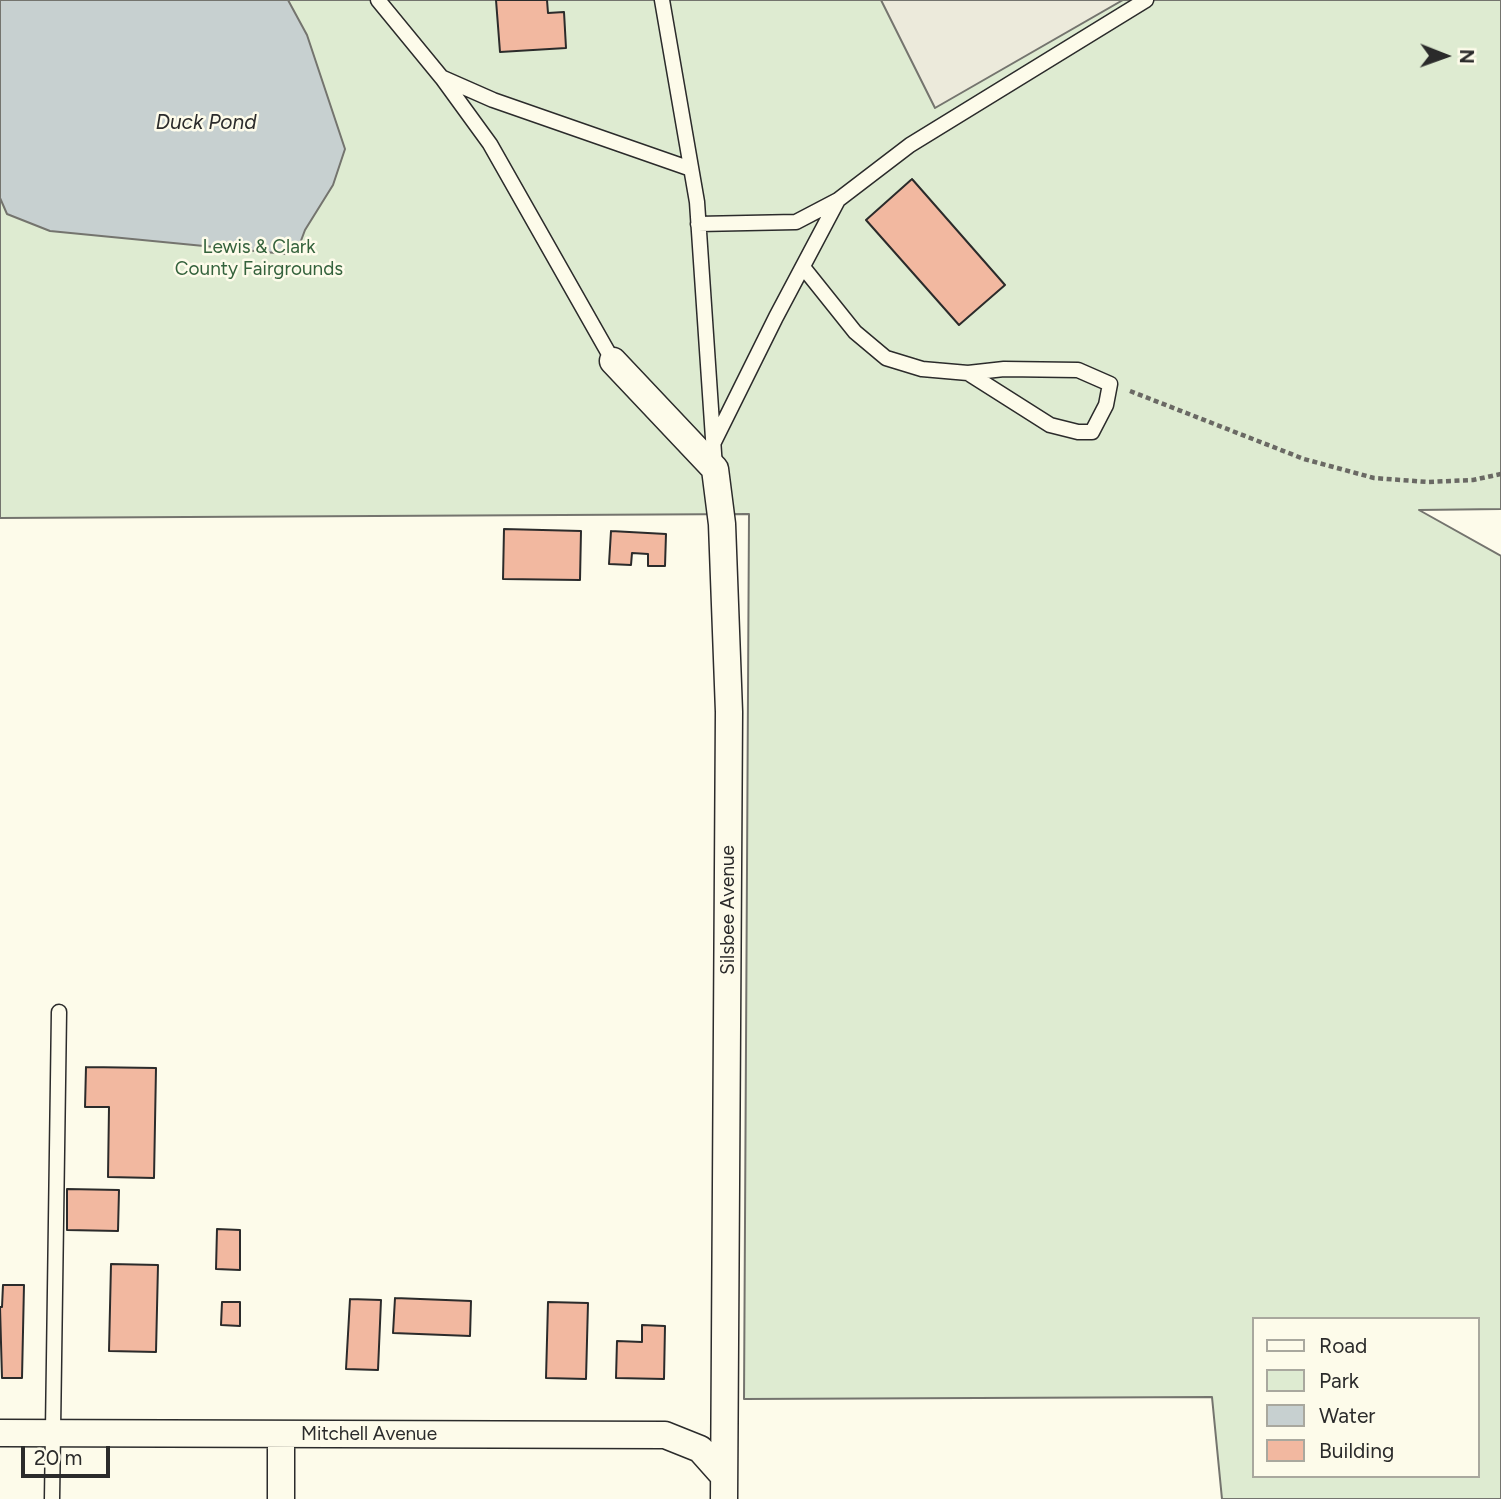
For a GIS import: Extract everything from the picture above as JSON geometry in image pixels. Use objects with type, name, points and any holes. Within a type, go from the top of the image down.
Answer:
[{"type":"street","points":[[613,361],[715,469]]},
{"type":"street","name":"Silsbee Avenue","points":[[715,469],[722,524],[729,712],[724,1488]]},
{"type":"street","name":"Mitchell Avenue","points":[[0,1433],[665,1435],[700,1449],[724,1488]]},
{"type":"street","points":[[281,1434],[281,1499]]},
{"type":"lane","points":[[378,0],[442,78],[490,144],[613,361]]},
{"type":"lane","points":[[662,0],[698,224],[715,469]]},
{"type":"lane","points":[[698,224],[796,222],[838,200],[910,145],[1146,0]]},
{"type":"lane","points":[[442,78],[515,108],[691,169]]},
{"type":"lane","points":[[714,443],[838,200]]},
{"type":"lane","points":[[803,267],[855,332],[886,358],[922,369],[968,373],[1004,369],[1078,370],[1110,384],[1106,405],[1092,432],[1078,432],[1050,425],[968,373]]},
{"type":"lane","points":[[52,1499],[59,1012]]},
{"type":"path","points":[[1110,384],[1304,458],[1374,478],[1428,482],[1473,480],[1501,474]]},
{"type":"green space","name":"Lewis & Clark County Fairgrounds","points":[[0,0],[1501,0],[1501,509],[1419,510],[1501,556],[1501,1499],[1222,1499],[1212,1397],[744,1399],[749,514],[0,518]]},
{"type":"shaded area","points":[[881,0],[1123,0],[935,108]]},
{"type":"water","name":"Duck Pond","points":[[0,0],[288,0],[307,35],[345,149],[333,185],[305,230],[299,246],[286,254],[50,231],[7,214],[0,198]]},
{"type":"building","points":[[496,0],[547,0],[548,13],[564,12],[566,48],[500,52]]},
{"type":"building","points":[[912,179],[1005,285],[959,325],[866,220]]},
{"type":"building","points":[[504,529],[581,531],[580,580],[503,579]]},
{"type":"building","points":[[611,531],[666,534],[665,566],[648,566],[648,554],[632,553],[631,565],[609,564]]},
{"type":"building","points":[[86,1067],[156,1068],[154,1178],[108,1177],[109,1107],[85,1107]]},
{"type":"building","points":[[67,1189],[119,1190],[118,1231],[67,1230]]},
{"type":"building","points":[[217,1229],[240,1230],[240,1270],[216,1269]]},
{"type":"building","points":[[111,1264],[158,1265],[156,1352],[109,1351]]},
{"type":"building","points":[[3,1285],[24,1285],[22,1378],[2,1378],[0,1307]]},
{"type":"building","points":[[395,1298],[471,1301],[470,1336],[393,1333]]},
{"type":"building","points":[[350,1299],[381,1300],[378,1370],[346,1369]]},
{"type":"building","points":[[222,1302],[240,1302],[240,1326],[221,1325]]},
{"type":"building","points":[[548,1302],[588,1303],[586,1379],[546,1378]]},
{"type":"building","points":[[642,1325],[665,1326],[664,1379],[616,1378],[617,1341],[642,1342]]}]
